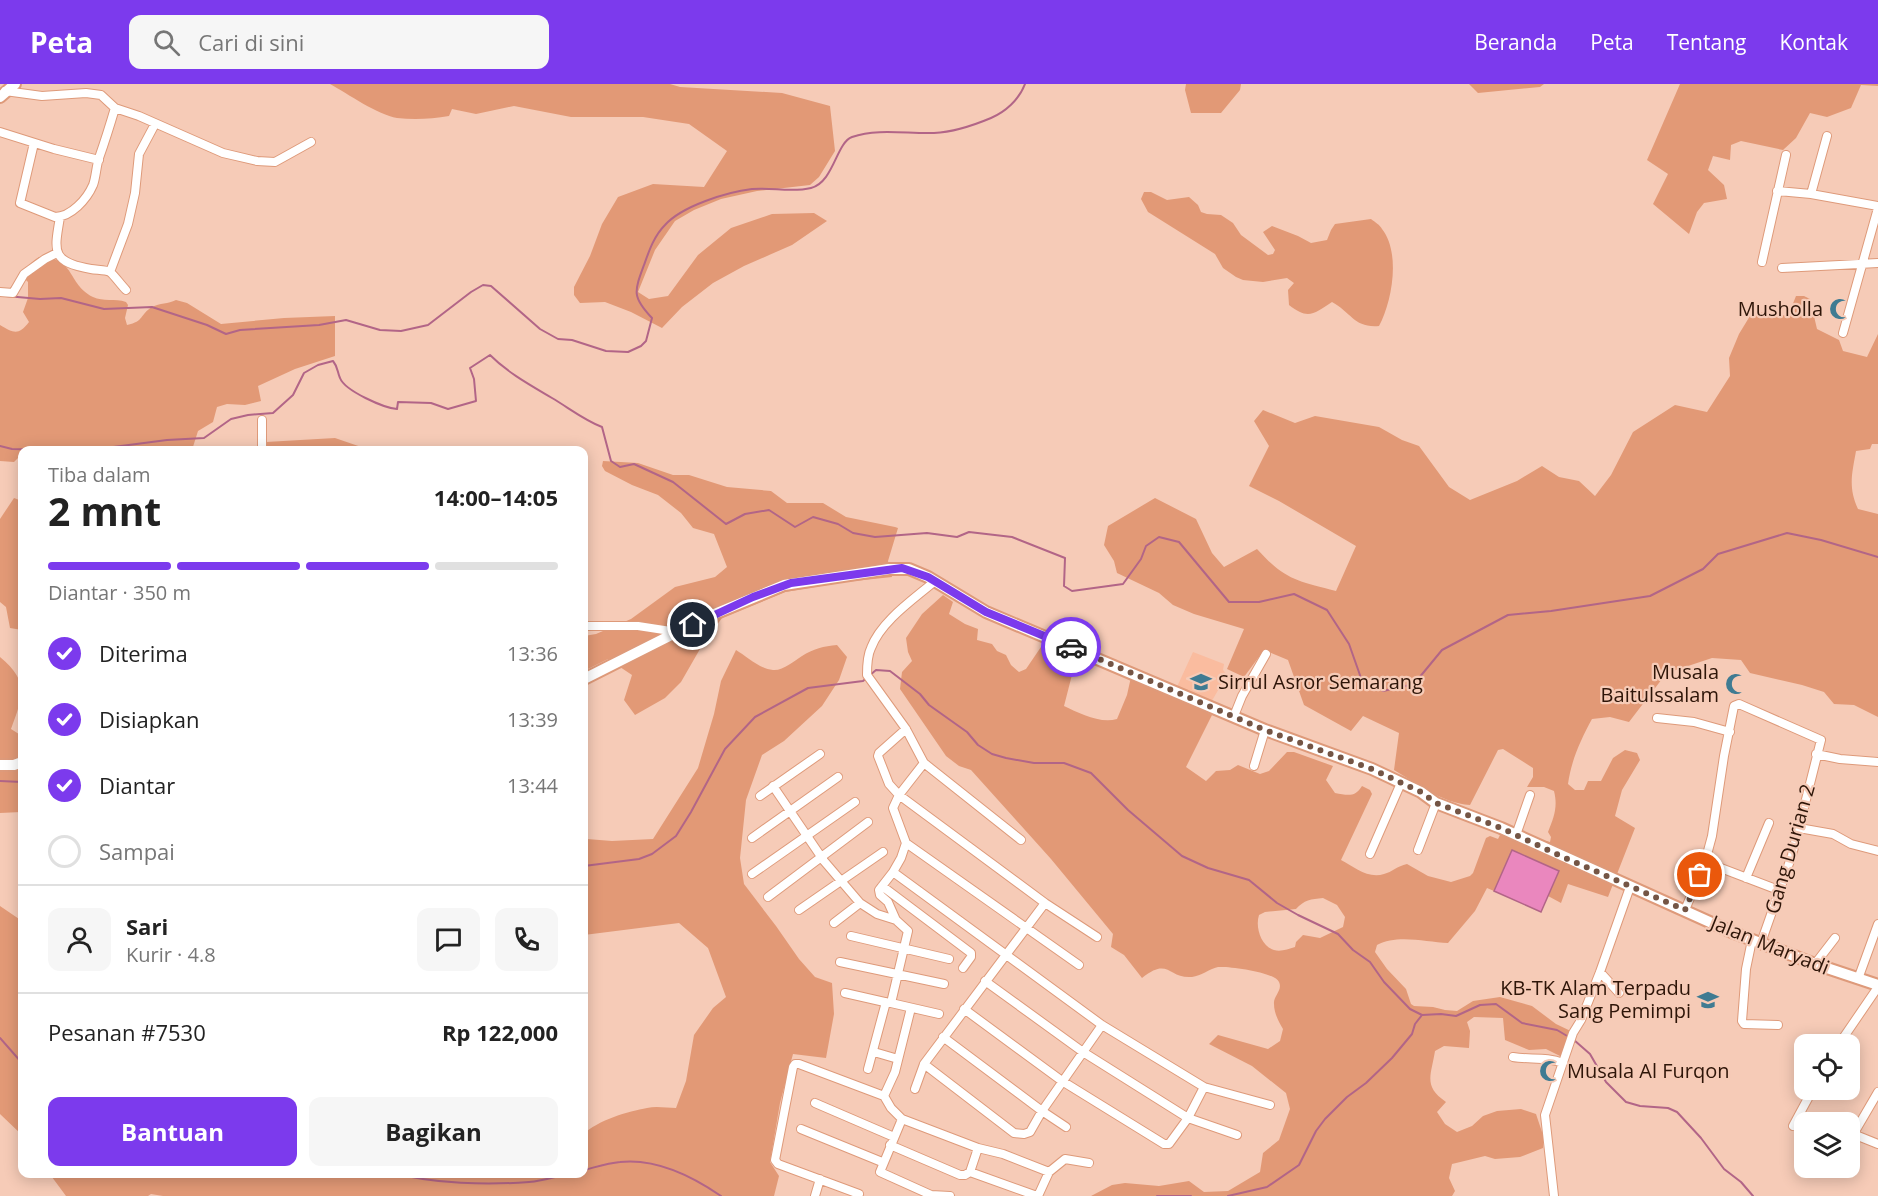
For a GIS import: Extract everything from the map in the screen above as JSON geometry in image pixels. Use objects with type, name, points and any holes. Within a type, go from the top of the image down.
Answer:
[{"type":"street","points":[[3,94],[15,84]]},
{"type":"street","points":[[3,94],[42,96],[86,93],[101,95],[115,108],[139,116],[223,153],[257,161],[275,162],[311,142]]},
{"type":"street","points":[[34,143],[20,203],[60,217],[67,214],[85,198],[93,185],[115,108]]},
{"type":"street","points":[[110,272],[128,224],[135,193],[139,154],[155,124]]},
{"type":"street","points":[[0,132],[99,159]]},
{"type":"street","points":[[1811,194],[1827,136]]},
{"type":"street","points":[[1762,262],[1786,155]]},
{"type":"street","points":[[1778,191],[1811,194],[1878,207],[1843,333]]},
{"type":"street","points":[[60,217],[55,247],[64,261],[110,272],[126,290]]},
{"type":"street","points":[[0,292],[13,292],[17,289],[24,274],[57,253]]},
{"type":"street","points":[[1782,268],[1878,263]]},
{"type":"street","points":[[262,420],[262,446]]},
{"type":"street","name":"Jalan Maryadi","points":[[588,677],[753,597],[791,583],[896,568],[917,572],[986,612],[1265,730],[1319,748],[1401,783],[1421,792],[1436,803],[1516,835],[1756,941],[1878,986]]},
{"type":"street","points":[[935,581],[905,605],[876,638],[868,655],[868,678],[906,729],[924,763],[1021,840]]},
{"type":"street","points":[[588,626],[638,626],[678,632]]},
{"type":"street","points":[[1234,716],[1242,696],[1266,654]]},
{"type":"street","points":[[1685,910],[1705,862],[1734,706],[1739,705],[1820,739],[1816,754],[1840,759],[1878,762]]},
{"type":"street","points":[[1657,718],[1694,723],[1730,732]]},
{"type":"street","points":[[906,729],[878,756],[889,784],[899,795],[1045,903],[1097,937]]},
{"type":"street","points":[[1254,766],[1265,730]]},
{"type":"street","points":[[760,796],[820,754]]},
{"type":"street","name":"Gang Durian 2","points":[[1778,1025],[1754,1026],[1744,1024],[1742,1021],[1746,969],[1756,941],[1781,891],[1799,828],[1816,754]]},
{"type":"street","points":[[924,763],[899,795],[893,808],[906,843],[1079,965]]},
{"type":"street","points":[[0,765],[18,764]]},
{"type":"street","points":[[752,838],[837,777]]},
{"type":"street","points":[[1370,854],[1401,783]]},
{"type":"street","points":[[773,786],[822,857],[860,903],[877,914],[896,920]]},
{"type":"street","points":[[1516,835],[1530,795]]},
{"type":"street","points":[[752,874],[855,802]]},
{"type":"street","points":[[1418,850],[1436,803]]},
{"type":"street","points":[[768,897],[868,822]]},
{"type":"street","points":[[1746,878],[1769,823]]},
{"type":"street","points":[[1799,828],[1833,834],[1851,844],[1878,851]]},
{"type":"street","points":[[868,1069],[908,931],[896,920],[888,902],[880,895],[879,890],[893,872],[906,843]]},
{"type":"street","points":[[799,910],[883,852]]},
{"type":"street","points":[[1705,862],[1781,891]]},
{"type":"street","points":[[893,872],[1102,1025],[1204,1087],[1270,1106]]},
{"type":"street","points":[[882,886],[971,953],[971,957],[963,968]]},
{"type":"street","points":[[1554,1196],[1545,1115],[1567,1048],[1600,972],[1630,887]]},
{"type":"street","points":[[834,923],[860,903]]},
{"type":"street","points":[[915,1089],[924,1064],[1045,903]]},
{"type":"street","points":[[1858,979],[1878,924]]},
{"type":"street","points":[[851,936],[949,959]]},
{"type":"street","points":[[1815,964],[1835,938]]},
{"type":"street","points":[[840,962],[944,984]]},
{"type":"street","points":[[1600,972],[1618,993]]},
{"type":"street","points":[[985,981],[1083,1052],[1188,1118],[1237,1135]]},
{"type":"street","points":[[1846,1034],[1878,986]]},
{"type":"street","points":[[845,993],[939,1014]]},
{"type":"street","points":[[884,1096],[895,1072],[911,1008]]},
{"type":"street","points":[[964,1009],[1062,1081],[1164,1144],[1169,1144],[1188,1118],[1204,1087]]},
{"type":"street","points":[[924,1064],[1014,1133],[1024,1134],[1030,1132],[1062,1081],[1102,1025]]},
{"type":"street","points":[[944,1037],[1065,1127]]},
{"type":"street","points":[[874,1052],[898,1059]]},
{"type":"street","points":[[1513,1057],[1547,1058],[1563,1063]]},
{"type":"street","points":[[859,1194],[778,1164],[775,1160],[795,1064],[884,1096],[891,1108],[902,1119],[1049,1172]]},
{"type":"street","points":[[1860,1122],[1878,1092]]},
{"type":"street","points":[[1793,1126],[1807,1100]]},
{"type":"street","points":[[815,1103],[894,1137]]},
{"type":"street","points":[[902,1119],[879,1171],[931,1195],[950,1196]]},
{"type":"street","points":[[801,1129],[882,1162]]},
{"type":"street","points":[[1860,1139],[1878,1144]]},
{"type":"street","points":[[890,1145],[960,1175],[970,1172],[978,1148]]},
{"type":"street","points":[[970,1172],[1037,1196],[1049,1172],[1065,1159],[1089,1162]]},
{"type":"street","points":[[815,1196],[820,1179]]},
{"type":"shaded area","points":[[330,84],[670,84],[680,87],[782,93],[830,106],[835,151],[819,177],[810,185],[757,191],[721,199],[675,221],[655,250],[638,292],[649,299],[668,296],[698,255],[731,228],[772,214],[814,213],[827,221],[792,245],[744,266],[713,283],[682,307],[662,328],[605,302],[580,303],[574,295],[574,287],[590,256],[602,224],[618,197],[653,184],[704,187],[727,151],[689,124],[643,117],[571,117],[514,106],[476,114],[452,109],[449,116],[423,119],[397,118],[372,109]]},
{"type":"shaded area","points":[[1186,84],[1241,84],[1240,90],[1221,113],[1191,113],[1185,90]]},
{"type":"shaded area","points":[[1469,84],[1544,84],[1540,87],[1478,93]]},
{"type":"shaded area","points":[[1680,84],[1878,84],[1878,86],[1861,85],[1851,108],[1827,117],[1810,113],[1796,138],[1783,150],[1741,141],[1731,145],[1730,160],[1713,156],[1708,170],[1724,185],[1727,199],[1704,203],[1697,212],[1689,234],[1653,204],[1668,174],[1647,160]]},
{"type":"shaded area","points":[[1144,192],[1151,192],[1167,200],[1189,197],[1198,205],[1201,212],[1221,215],[1233,223],[1241,235],[1268,255],[1273,254],[1275,250],[1263,232],[1272,226],[1311,243],[1327,240],[1335,224],[1371,219],[1380,226],[1388,239],[1393,264],[1391,291],[1379,326],[1364,325],[1358,322],[1332,302],[1311,314],[1301,313],[1289,305],[1288,290],[1294,283],[1287,278],[1263,282],[1236,277],[1223,268],[1215,254],[1148,212],[1141,199]]},
{"type":"shaded area","points":[[39,257],[51,258],[60,262],[66,266],[84,291],[93,297],[126,302],[128,305],[125,318],[127,325],[137,322],[152,307],[176,300],[187,303],[221,324],[335,316],[335,356],[295,369],[258,386],[261,401],[245,405],[227,404],[217,407],[213,422],[198,431],[193,446],[18,446],[18,458],[14,462],[0,461],[0,325],[16,332],[22,330],[29,322],[23,312],[28,298],[28,282],[23,277]]},
{"type":"shaded area","points":[[1796,296],[1810,299],[1817,329],[1839,340],[1843,351],[1867,357],[1878,334],[1878,444],[1872,444],[1870,449],[1856,451],[1852,480],[1853,494],[1858,509],[1878,514],[1878,717],[1854,705],[1834,704],[1824,692],[1750,673],[1741,660],[1712,658],[1673,671],[1662,679],[1629,722],[1610,717],[1592,719],[1571,767],[1568,784],[1575,790],[1584,790],[1588,781],[1601,781],[1613,758],[1625,750],[1637,753],[1640,760],[1622,790],[1615,816],[1635,828],[1608,897],[1568,884],[1561,903],[1548,896],[1559,871],[1512,850],[1494,891],[1487,888],[1475,911],[1448,943],[1402,939],[1377,945],[1375,952],[1406,989],[1411,1004],[1414,1006],[1457,1011],[1473,1001],[1500,997],[1532,1006],[1556,1024],[1577,1034],[1568,1060],[1546,1049],[1529,1050],[1505,1040],[1503,1018],[1474,1017],[1467,1022],[1470,1031],[1469,1048],[1444,1046],[1435,1051],[1430,1080],[1434,1091],[1446,1102],[1437,1112],[1445,1124],[1457,1132],[1472,1126],[1483,1116],[1497,1111],[1521,1109],[1536,1114],[1543,1135],[1543,1148],[1520,1157],[1495,1159],[1485,1156],[1452,1164],[1449,1178],[1455,1191],[1452,1196],[1091,1196],[1112,1185],[1125,1183],[1159,1186],[1189,1181],[1204,1192],[1228,1191],[1260,1172],[1263,1153],[1279,1140],[1290,1109],[1286,1093],[1252,1066],[1209,1044],[1218,1035],[1268,1049],[1280,1041],[1283,1029],[1274,1004],[1280,985],[1276,978],[1269,975],[1224,967],[1192,977],[1184,977],[1168,970],[1158,969],[1142,978],[1124,955],[1111,947],[1113,934],[1051,859],[971,770],[959,766],[946,756],[900,689],[902,672],[912,661],[906,638],[922,614],[943,595],[953,602],[949,614],[978,629],[977,640],[992,644],[997,651],[1006,655],[1011,665],[1019,672],[1026,669],[1043,644],[1069,655],[1069,661],[1074,667],[1064,706],[1090,717],[1104,720],[1117,719],[1127,695],[1131,677],[1212,715],[1186,767],[1206,781],[1216,771],[1230,770],[1238,765],[1260,774],[1269,771],[1287,752],[1294,752],[1333,766],[1326,780],[1335,793],[1354,794],[1362,786],[1370,790],[1372,794],[1341,860],[1361,872],[1378,875],[1407,864],[1428,876],[1451,882],[1470,876],[1486,838],[1490,836],[1498,839],[1505,825],[1550,842],[1551,837],[1548,832],[1556,802],[1554,791],[1544,787],[1527,787],[1533,777],[1533,768],[1503,749],[1498,750],[1470,805],[1450,801],[1430,792],[1394,770],[1399,733],[1363,716],[1351,731],[1304,705],[1288,660],[1264,650],[1244,677],[1227,669],[1244,629],[1194,614],[1173,605],[1159,593],[1117,573],[1114,561],[1104,545],[1108,526],[1155,498],[1196,519],[1212,553],[1224,567],[1257,549],[1292,578],[1336,591],[1356,546],[1249,486],[1269,446],[1254,421],[1263,410],[1295,423],[1315,416],[1379,427],[1402,440],[1419,446],[1449,487],[1470,500],[1517,481],[1542,466],[1559,477],[1579,481],[1595,496],[1611,475],[1633,432],[1675,405],[1707,412],[1730,376],[1729,358],[1739,334],[1753,311],[1788,316]],"holes":[[[1319,898],[1337,905],[1345,917],[1343,927],[1320,938],[1303,935],[1296,942],[1295,947],[1279,951],[1269,948],[1260,936],[1259,915],[1265,912],[1296,909],[1305,902]]]},
{"type":"shaded area","points":[[335,438],[358,446],[266,446],[266,442]]},
{"type":"shaded area","points":[[603,461],[638,463],[673,475],[689,475],[727,487],[771,491],[787,503],[823,503],[846,517],[898,528],[888,561],[892,577],[785,592],[722,618],[704,642],[681,682],[665,698],[635,715],[624,700],[632,675],[608,659],[588,669],[588,635],[631,619],[675,587],[715,577],[727,567],[714,534],[693,528],[681,513],[658,495],[632,485],[605,471],[602,466]]},
{"type":"shaded area","points":[[14,498],[18,500],[18,629],[10,628],[6,607],[0,602],[0,519]]},
{"type":"shaded area","points":[[837,645],[847,657],[839,680],[822,706],[784,741],[762,755],[746,800],[740,858],[744,884],[799,959],[815,977],[832,983],[834,1014],[826,1058],[793,1054],[780,1103],[770,1162],[779,1176],[774,1196],[163,1196],[151,1194],[148,1196],[66,1196],[53,1178],[588,1178],[588,1130],[613,1117],[650,1107],[676,1108],[686,1081],[694,1035],[713,1008],[726,997],[708,948],[679,923],[588,934],[588,839],[612,841],[653,839],[698,768],[721,681],[736,650],[763,667],[777,670],[823,647]]},
{"type":"shaded area","name":"Sirrul Asror Semarang","points":[[1193,652],[1224,664],[1223,670],[1227,675],[1210,704],[1176,689]]},
{"type":"shaded area","points":[[0,657],[18,678],[18,710],[11,729],[18,733],[18,812],[0,813]]},
{"type":"shaded area","points":[[1512,850],[1559,871],[1541,912],[1494,891]]},
{"type":"shaded area","points":[[0,906],[18,918],[18,1131],[0,1114]]},
{"type":"waterway","points":[[6,296],[61,298],[104,309],[152,307],[207,325],[226,334],[240,330],[319,325],[346,320],[380,330],[401,331],[428,325],[483,285],[491,286],[540,329],[558,339],[572,340],[606,351],[628,352],[646,341],[652,318],[638,299],[638,282],[655,239],[661,229],[673,218],[693,206],[742,191],[811,188],[825,178],[842,147],[852,137],[882,132],[941,132],[970,126],[1006,109],[1019,95],[1025,84]]},
{"type":"waterway","points":[[121,446],[204,438],[231,419],[273,413],[293,395],[304,373],[318,365],[333,361],[343,383],[375,402],[397,409],[398,402],[431,403],[448,409],[476,401],[474,379],[470,368],[490,355],[520,378],[602,427],[611,461],[620,467],[634,464],[673,482],[726,524],[745,514],[769,510],[795,527],[813,517],[838,524],[853,533],[875,537],[927,533],[957,537],[969,532],[1012,537],[1065,558],[1064,586],[1072,591],[1123,584],[1141,559],[1146,546],[1159,537],[1179,542],[1229,602],[1259,602],[1294,594],[1327,610],[1349,644],[1361,678],[1383,691],[1414,684],[1442,650],[1508,615],[1650,596],[1703,569],[1718,554],[1787,533],[1821,540],[1878,557]]},
{"type":"waterway","points":[[0,446],[18,449]]},
{"type":"waterway","points":[[588,865],[639,859],[652,854],[676,836],[725,749],[755,717],[808,688],[863,681],[876,670],[890,671],[920,694],[929,705],[967,732],[978,745],[992,754],[1034,763],[1064,763],[1091,773],[1128,810],[1182,856],[1208,868],[1249,880],[1277,903],[1338,934],[1353,950],[1370,962],[1384,982],[1410,1009],[1422,1015]]},
{"type":"waterway","points":[[0,781],[18,782]]},
{"type":"waterway","points":[[1422,1015],[1456,1016],[1480,1005],[1496,1004],[1522,1023],[1557,1030],[1574,1040],[1590,1054],[1606,1082],[1626,1102],[1640,1106],[1668,1108],[1677,1112],[1701,1138],[1724,1169],[1741,1182],[1753,1196]]},
{"type":"waterway","points":[[1228,1196],[1267,1187],[1299,1165],[1316,1131],[1325,1119],[1392,1058],[1412,1034],[1415,1024],[1422,1015]]},
{"type":"waterway","points":[[0,1038],[18,1058]]},
{"type":"waterway","points":[[588,1169],[634,1161],[647,1163],[686,1175],[721,1196]]},
{"type":"waterway","points":[[418,1178],[461,1183],[534,1181],[552,1178]]},
{"type":"waterway","points":[[1157,1196],[1191,1196]]},
{"type":"way so far","points":[[1071,647],[1265,730],[1309,744],[1372,769],[1421,792],[1436,803],[1501,828],[1685,910],[1700,875]]},
{"type":"place","name":"Musholla","points":[[1840,309]]},
{"type":"place","name":"Sirrul Asror Semarang","points":[[1201,682]]},
{"type":"place","name":"Musala Baitulssalam","points":[[1736,684]]},
{"type":"place","name":"KB-TK Alam Terpadu Sang Pemimpi","points":[[1708,1000]]},
{"type":"place","name":"Musala Al Furqon","points":[[1550,1071]]},
{"type":"route","points":[[693,625],[753,597],[791,583],[902,568],[928,577],[986,612],[1071,647]]}]
